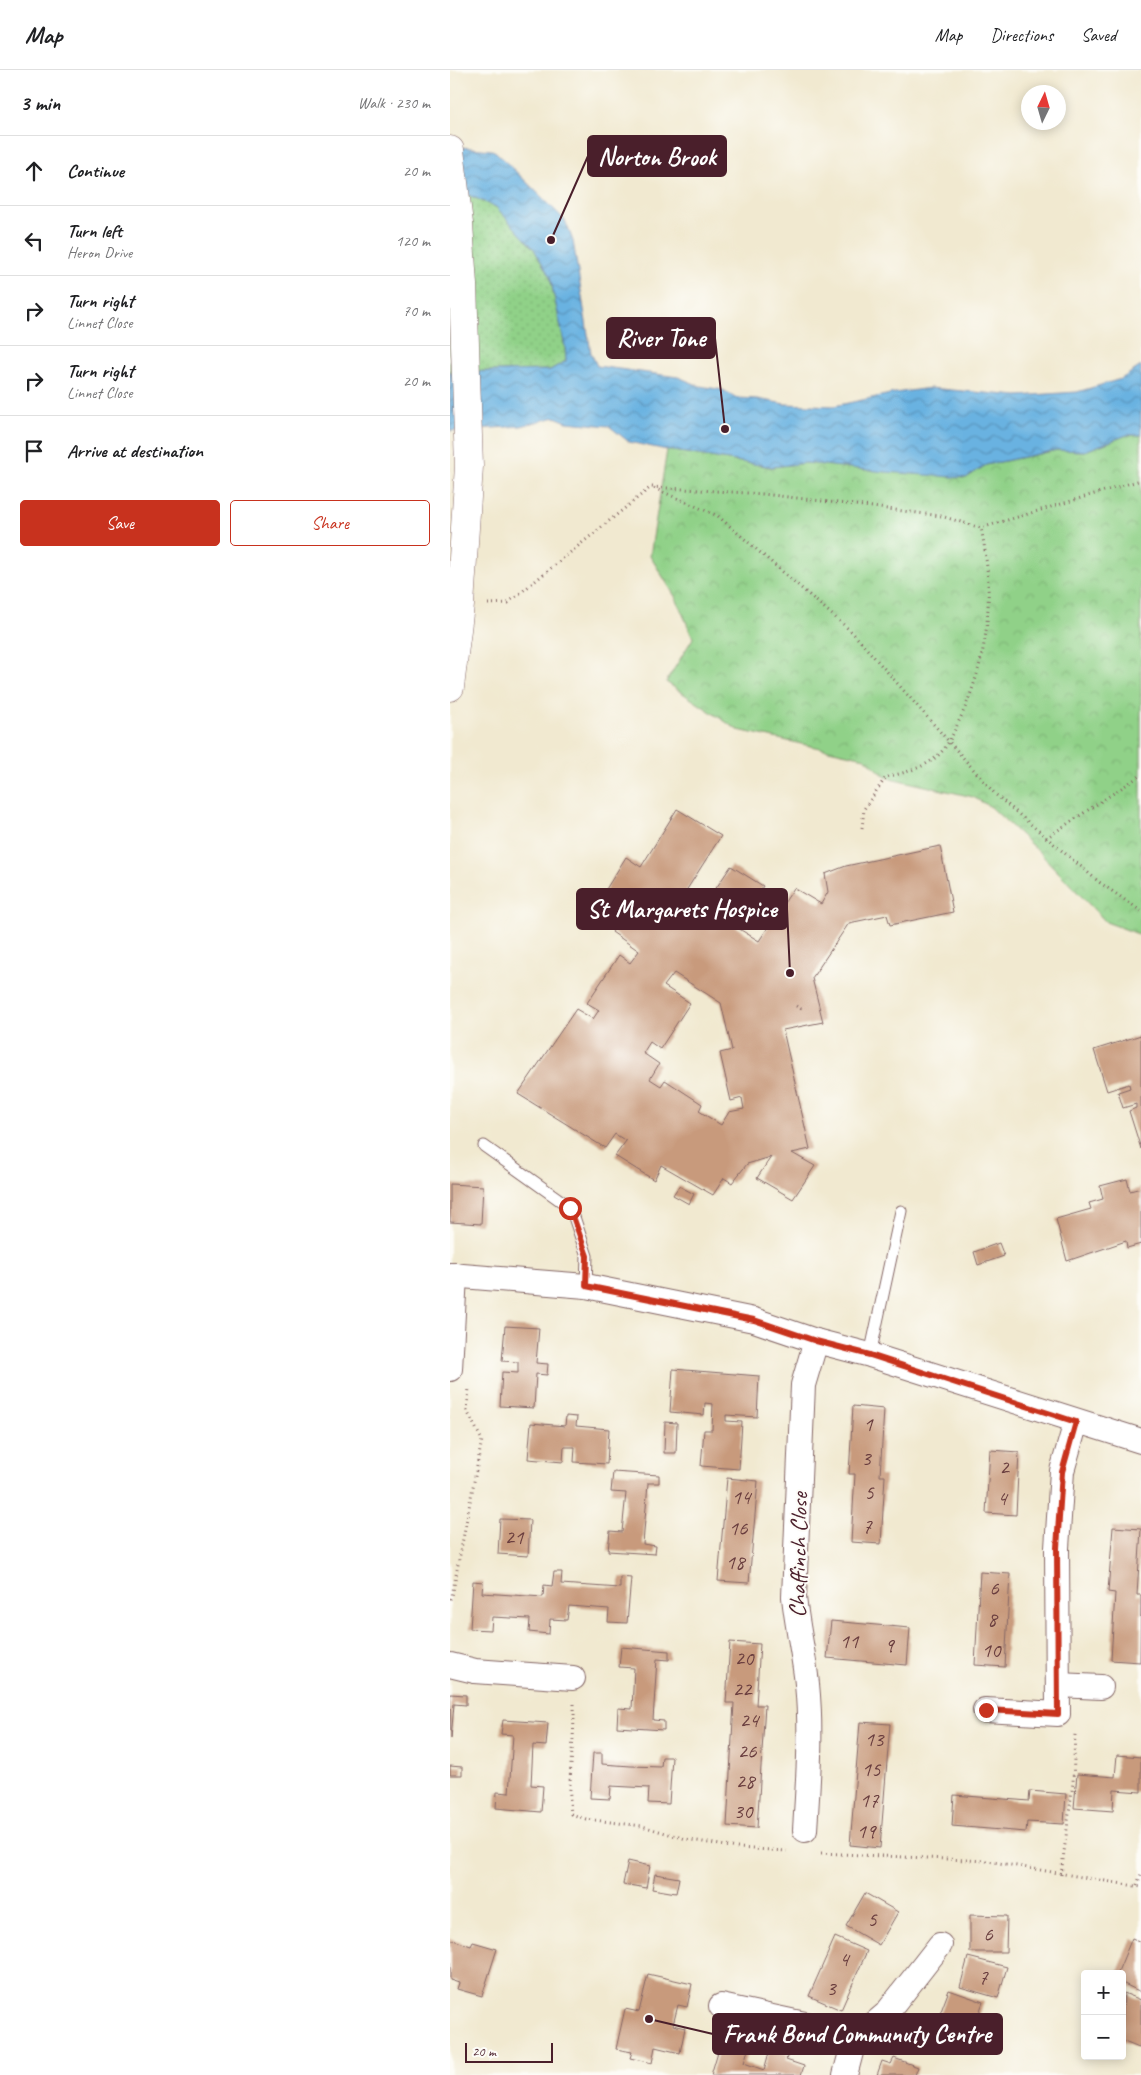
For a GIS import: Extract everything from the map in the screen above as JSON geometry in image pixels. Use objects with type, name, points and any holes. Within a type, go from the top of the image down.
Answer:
[{"type":"main road","points":[[450,150],[463,276],[469,466],[460,605],[450,686]]},
{"type":"street","points":[[450,1369],[453,1275],[586,1286],[754,1320],[816,1341],[870,1355],[1076,1422],[1141,1441]]},
{"type":"street","name":"Chaffinch Close","points":[[805,1830],[810,1746],[807,1683],[797,1629],[794,1597],[803,1385],[816,1341]]},
{"type":"street","points":[[986,1710],[1058,1714],[1058,1539],[1062,1472],[1076,1422]]},
{"type":"street","points":[[450,1666],[475,1671],[573,1678]]},
{"type":"street","points":[[1058,1686],[1101,1687]]},
{"type":"street","points":[[844,2075],[854,2041],[886,2014],[940,1945]]},
{"type":"street","points":[[721,2006],[814,2026],[854,2041]]},
{"type":"lane","points":[[484,1146],[570,1208],[587,1256],[586,1286]]},
{"type":"lane","points":[[870,1355],[901,1211]]},
{"type":"path","points":[[508,603],[651,487],[763,494],[872,507],[941,516],[981,528],[1141,480]]},
{"type":"path","points":[[651,487],[718,516],[725,522],[852,632],[996,795],[1099,882],[1141,911]]},
{"type":"path","points":[[862,828],[864,809],[886,777],[915,769],[936,758],[949,742],[974,690],[984,646],[989,590],[981,528]]},
{"type":"path","points":[[1046,838],[1141,774]]},
{"type":"path","points":[[796,1006],[804,1010]]},
{"type":"path","points":[[450,1599],[482,1440],[467,1411],[470,1382]]},
{"type":"path","points":[[1058,1714],[1075,1729],[1073,1783],[1061,1875]]},
{"type":"path","points":[[1137,1885],[1141,1874]]},
{"type":"green space","points":[[450,187],[496,207],[534,249],[550,277],[565,347],[566,361],[550,370],[450,372]]},
{"type":"green space","points":[[1127,435],[1141,435],[1141,935],[1106,922],[1039,852],[991,807],[973,797],[886,777],[865,758],[738,730],[666,682],[693,638],[676,598],[650,556],[667,450],[772,467],[806,463],[966,478],[986,465],[1057,450],[1085,451]]},
{"type":"water","points":[[450,146],[496,152],[565,220],[573,241],[591,353],[597,366],[678,377],[700,386],[723,390],[737,398],[785,404],[834,406],[895,393],[930,388],[1018,396],[1077,392],[1121,379],[1141,366],[1141,435],[1127,435],[1085,451],[1057,450],[986,465],[966,478],[885,472],[806,463],[772,467],[629,442],[609,426],[567,422],[555,417],[521,426],[450,431],[450,372],[550,370],[566,361],[565,347],[550,277],[534,249],[496,207],[450,187]]},
{"type":"building","points":[[677,809],[721,836],[684,894],[704,906],[731,866],[763,886],[745,915],[725,905],[718,916],[759,941],[794,888],[821,904],[828,892],[825,874],[846,866],[940,846],[953,912],[890,925],[887,915],[849,923],[812,978],[823,1022],[783,1030],[810,1149],[792,1153],[815,1166],[793,1199],[757,1178],[771,1157],[747,1164],[732,1183],[724,1178],[713,1195],[661,1165],[654,1180],[615,1156],[626,1141],[615,1134],[605,1148],[518,1094],[576,1009],[593,1019],[599,1010],[587,1003],[619,955],[630,963],[639,951],[612,932],[617,924],[595,907],[626,857],[641,867]],"holes":[[[674,973],[721,1003],[732,1050],[720,1053],[731,1101],[742,1098],[744,1109],[729,1112],[721,1125],[699,1111],[702,1104],[665,1080],[661,1086],[650,1079],[659,1064],[643,1053],[650,1042],[660,1049],[690,1003],[664,986]]]},
{"type":"building","points":[[1141,1035],[1141,1149],[1129,1111],[1136,1108],[1136,1104],[1123,1108],[1118,1092],[1130,1088],[1129,1084],[1107,1091],[1094,1050]]},
{"type":"building","points":[[1127,1179],[1130,1191],[1141,1188],[1141,1244],[1127,1248],[1126,1241],[1067,1261],[1056,1219],[1091,1209],[1089,1203],[1103,1199],[1100,1186]]},
{"type":"building","points":[[450,1184],[483,1186],[481,1224],[450,1222]]},
{"type":"building","points":[[679,1186],[694,1194],[689,1204],[673,1195]]},
{"type":"building","points":[[999,1243],[1004,1256],[978,1265],[974,1252]]},
{"type":"building","points":[[505,1326],[539,1328],[536,1363],[548,1364],[547,1375],[536,1374],[534,1408],[500,1406],[502,1372],[518,1373],[518,1362],[502,1361]]},
{"type":"building","points":[[673,1369],[759,1376],[757,1417],[726,1415],[726,1421],[742,1422],[739,1469],[701,1466],[704,1430],[712,1430],[713,1404],[705,1403],[704,1415],[670,1412]]},
{"type":"building","points":[[853,1406],[884,1409],[880,1476],[885,1476],[881,1544],[851,1542],[855,1474],[849,1474]]},
{"type":"building","points":[[566,1416],[577,1417],[576,1426],[609,1429],[607,1464],[574,1462],[575,1447],[564,1447],[563,1462],[528,1459],[531,1423],[565,1426]]},
{"type":"building","points":[[665,1422],[677,1423],[676,1453],[664,1453]]},
{"type":"building","points":[[990,1450],[1019,1452],[1016,1515],[986,1513]]},
{"type":"building","points":[[613,1472],[659,1475],[659,1483],[648,1483],[643,1544],[656,1546],[655,1554],[608,1551],[610,1531],[622,1532],[626,1493],[611,1492]]},
{"type":"building","points":[[727,1478],[758,1481],[749,1583],[718,1581]]},
{"type":"building","points":[[500,1519],[530,1520],[528,1556],[498,1554]]},
{"type":"building","points":[[1113,1527],[1141,1529],[1137,1595],[1141,1595],[1140,1662],[1111,1660],[1115,1593],[1108,1592]]},
{"type":"building","points":[[554,1572],[562,1572],[561,1584],[620,1588],[620,1577],[631,1578],[627,1623],[608,1622],[609,1609],[569,1606],[567,1620],[550,1619],[549,1634],[529,1632],[530,1619],[492,1617],[491,1630],[470,1629],[473,1581],[483,1582],[482,1593],[543,1597],[544,1585],[552,1586]]},
{"type":"building","points":[[980,1572],[1010,1574],[1005,1667],[975,1665]]},
{"type":"building","points":[[831,1621],[910,1628],[907,1665],[827,1658]]},
{"type":"building","points":[[730,1642],[760,1644],[756,1705],[765,1705],[757,1828],[727,1826],[734,1703],[726,1703]]},
{"type":"building","points":[[621,1647],[669,1651],[669,1660],[657,1659],[653,1720],[664,1721],[664,1730],[617,1727],[618,1708],[632,1709],[634,1668],[619,1667]]},
{"type":"building","points":[[450,1694],[466,1695],[466,1705],[454,1704],[451,1739]]},
{"type":"building","points":[[503,1720],[548,1723],[546,1746],[533,1745],[531,1785],[543,1786],[541,1812],[496,1808],[497,1792],[509,1793],[513,1735],[501,1734]]},
{"type":"building","points":[[860,1722],[890,1724],[880,1848],[850,1845]]},
{"type":"building","points":[[593,1753],[602,1753],[602,1764],[631,1766],[661,1767],[662,1757],[672,1757],[669,1804],[648,1803],[649,1788],[611,1786],[610,1799],[590,1798]]},
{"type":"building","points":[[1117,1755],[1141,1757],[1141,1792],[1114,1790],[1113,1811],[1074,1808],[1077,1774],[1115,1777]]},
{"type":"building","points":[[450,1766],[462,1767],[462,1775],[450,1775]]},
{"type":"building","points":[[1030,1791],[1066,1794],[1064,1824],[1027,1822],[1026,1832],[952,1826],[954,1795],[1029,1801]]},
{"type":"building","points":[[628,1861],[650,1866],[646,1888],[623,1884]]},
{"type":"building","points":[[655,1874],[679,1878],[676,1893],[652,1889]]},
{"type":"building","points":[[865,1893],[898,1912],[879,1945],[846,1926]]},
{"type":"building","points":[[970,1915],[1007,1916],[1006,1952],[970,1952]]},
{"type":"building","points":[[835,1937],[867,1951],[841,2010],[809,1996]]},
{"type":"building","points":[[1132,1938],[1141,1942],[1141,1992],[1126,1985],[1126,1970],[1119,1970]]},
{"type":"building","points":[[450,1939],[471,1946],[473,1942],[497,1949],[482,1996],[457,1989],[459,1983],[450,1980]]},
{"type":"building","points":[[968,1957],[1007,1967],[998,1998],[960,1987]]},
{"type":"building","points":[[648,1974],[692,1984],[687,2007],[678,2005],[673,2025],[685,2028],[680,2053],[655,2047],[652,2063],[630,2058],[632,2052],[616,2049],[625,2009],[639,2012]]},
{"type":"building","points":[[949,1990],[983,2002],[970,2039],[935,2027]]},
{"type":"building","points":[[1126,1994],[1141,2000],[1141,2042],[1139,2048],[1126,2043]]},
{"type":"building","points":[[723,2035],[750,2043],[744,2063],[764,2070],[770,2049],[788,2054],[786,2060],[804,2066],[801,2075],[711,2075]]},
{"type":"building","points":[[894,2058],[918,2067],[915,2075],[877,2075],[882,2061],[891,2064]]},
{"type":"place","name":"Norton Brook","points":[[551,240]]},
{"type":"place","name":"River Tone","points":[[725,429]]},
{"type":"place","name":"St Margarets Hospice","points":[[790,973]]},
{"type":"place","name":"Frank Bond Communuty Centre","points":[[649,2019]]},
{"type":"route","points":[[570,1208],[587,1256],[586,1286],[754,1320],[816,1341],[870,1355],[957,1382],[1076,1422],[1062,1472],[1057,1548],[1058,1714],[986,1710]]}]
